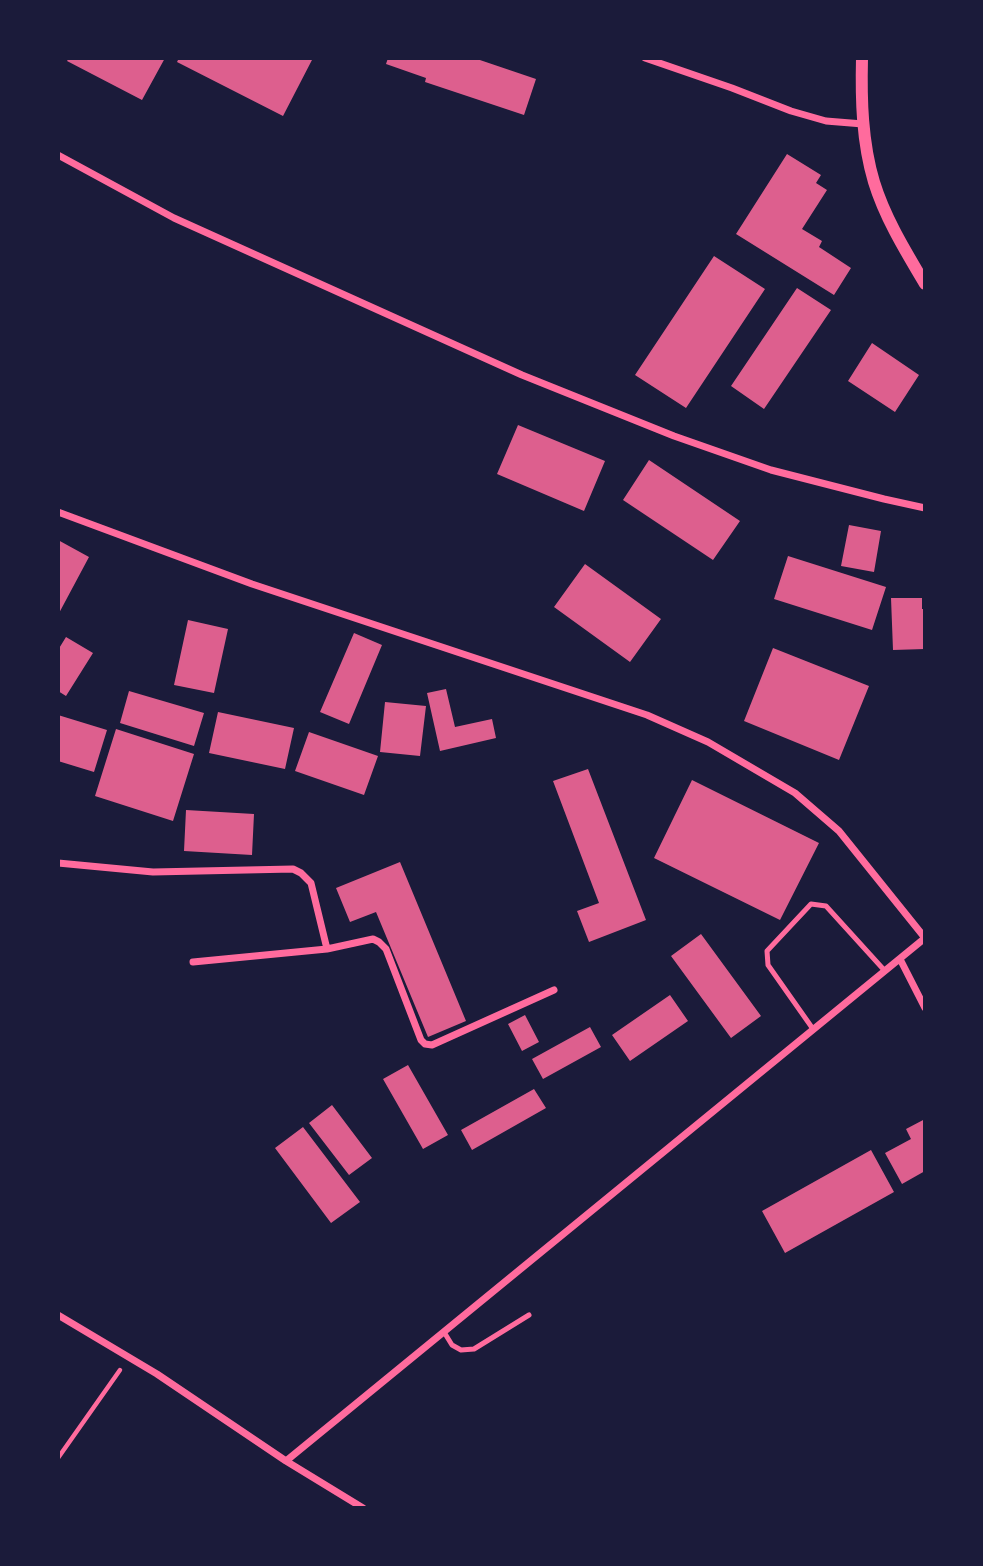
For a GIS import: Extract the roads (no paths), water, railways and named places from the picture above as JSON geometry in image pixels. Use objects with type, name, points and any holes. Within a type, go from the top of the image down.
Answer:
[{"type":"street","points":[[645,58],[814,118],[863,124]]},
{"type":"street","points":[[862,58],[863,124],[874,182],[896,234],[925,284]]},
{"type":"street","points":[[58,155],[174,218],[522,375],[674,436],[771,470],[925,508]]},
{"type":"street","points":[[58,512],[252,584],[647,715],[708,742],[795,793],[839,831],[925,938],[286,1461]]},
{"type":"street","points":[[58,863],[153,873],[293,869],[311,883],[327,949]]},
{"type":"street","points":[[193,962],[327,949],[373,939],[386,949],[421,1040],[432,1045],[554,990]]},
{"type":"street","points":[[900,959],[925,1008]]},
{"type":"street","points":[[58,1314],[157,1374],[286,1461],[363,1508]]},
{"type":"lane","points":[[813,1029],[768,965],[766,951],[811,904],[826,906],[885,971]]},
{"type":"lane","points":[[444,1332],[452,1345],[461,1350],[474,1349],[529,1315]]}]
